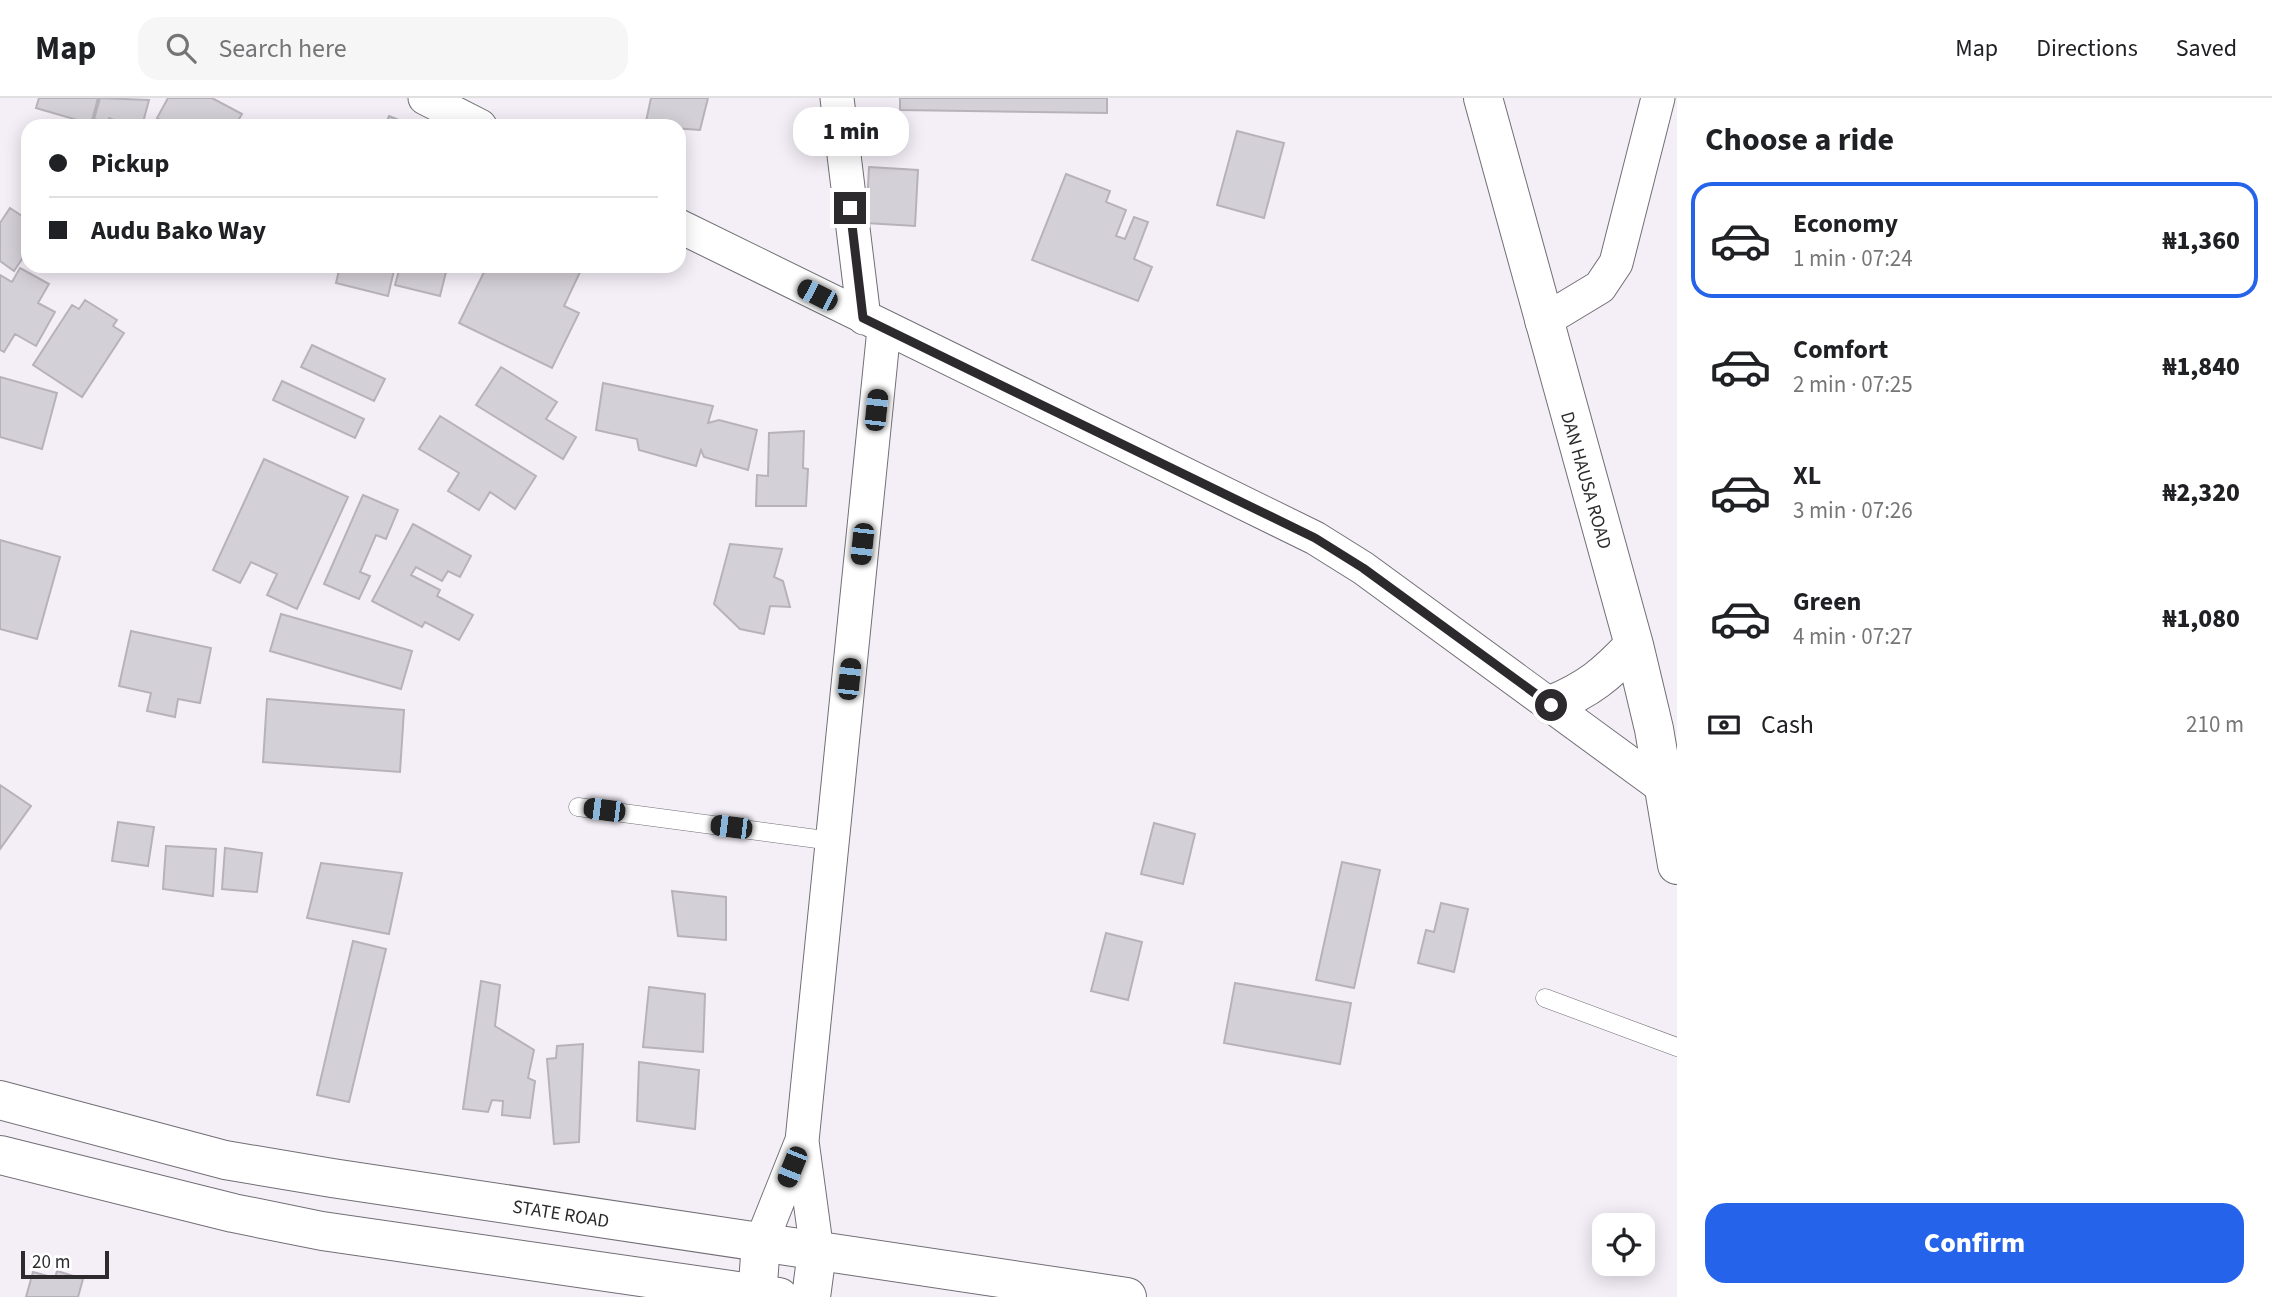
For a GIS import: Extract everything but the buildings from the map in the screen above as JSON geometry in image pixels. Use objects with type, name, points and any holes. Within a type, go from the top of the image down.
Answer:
[{"type":"main road","name":"DAN HAUSA ROAD","points":[[1483,98],[1542,322],[1634,645],[1665,725],[1665,789],[1677,865]]},
{"type":"main road","points":[[1551,705],[1582,692],[1602,679],[1634,645]]},
{"type":"main road","name":"STATE ROAD","points":[[0,1100],[225,1160],[1127,1297]]},
{"type":"main road","points":[[0,1155],[233,1213],[322,1231],[764,1296],[761,1243]]},
{"type":"main road","points":[[811,1297],[817,1252]]},
{"type":"street","points":[[425,98],[467,119]]},
{"type":"street","points":[[817,1252],[802,1141],[832,841],[874,323],[837,98]]},
{"type":"street","points":[[1542,322],[1600,287],[1616,262],[1658,98]]},
{"type":"street","points":[[686,229],[1315,538],[1363,568],[1665,789]]},
{"type":"street","points":[[761,1243],[802,1141]]},
{"type":"lane","points":[[578,807],[832,841]]},
{"type":"lane","points":[[1545,998],[1677,1047]]},
{"type":"route","points":[[850,208],[863,318],[1020,392],[1315,538],[1363,568],[1551,705]]}]
